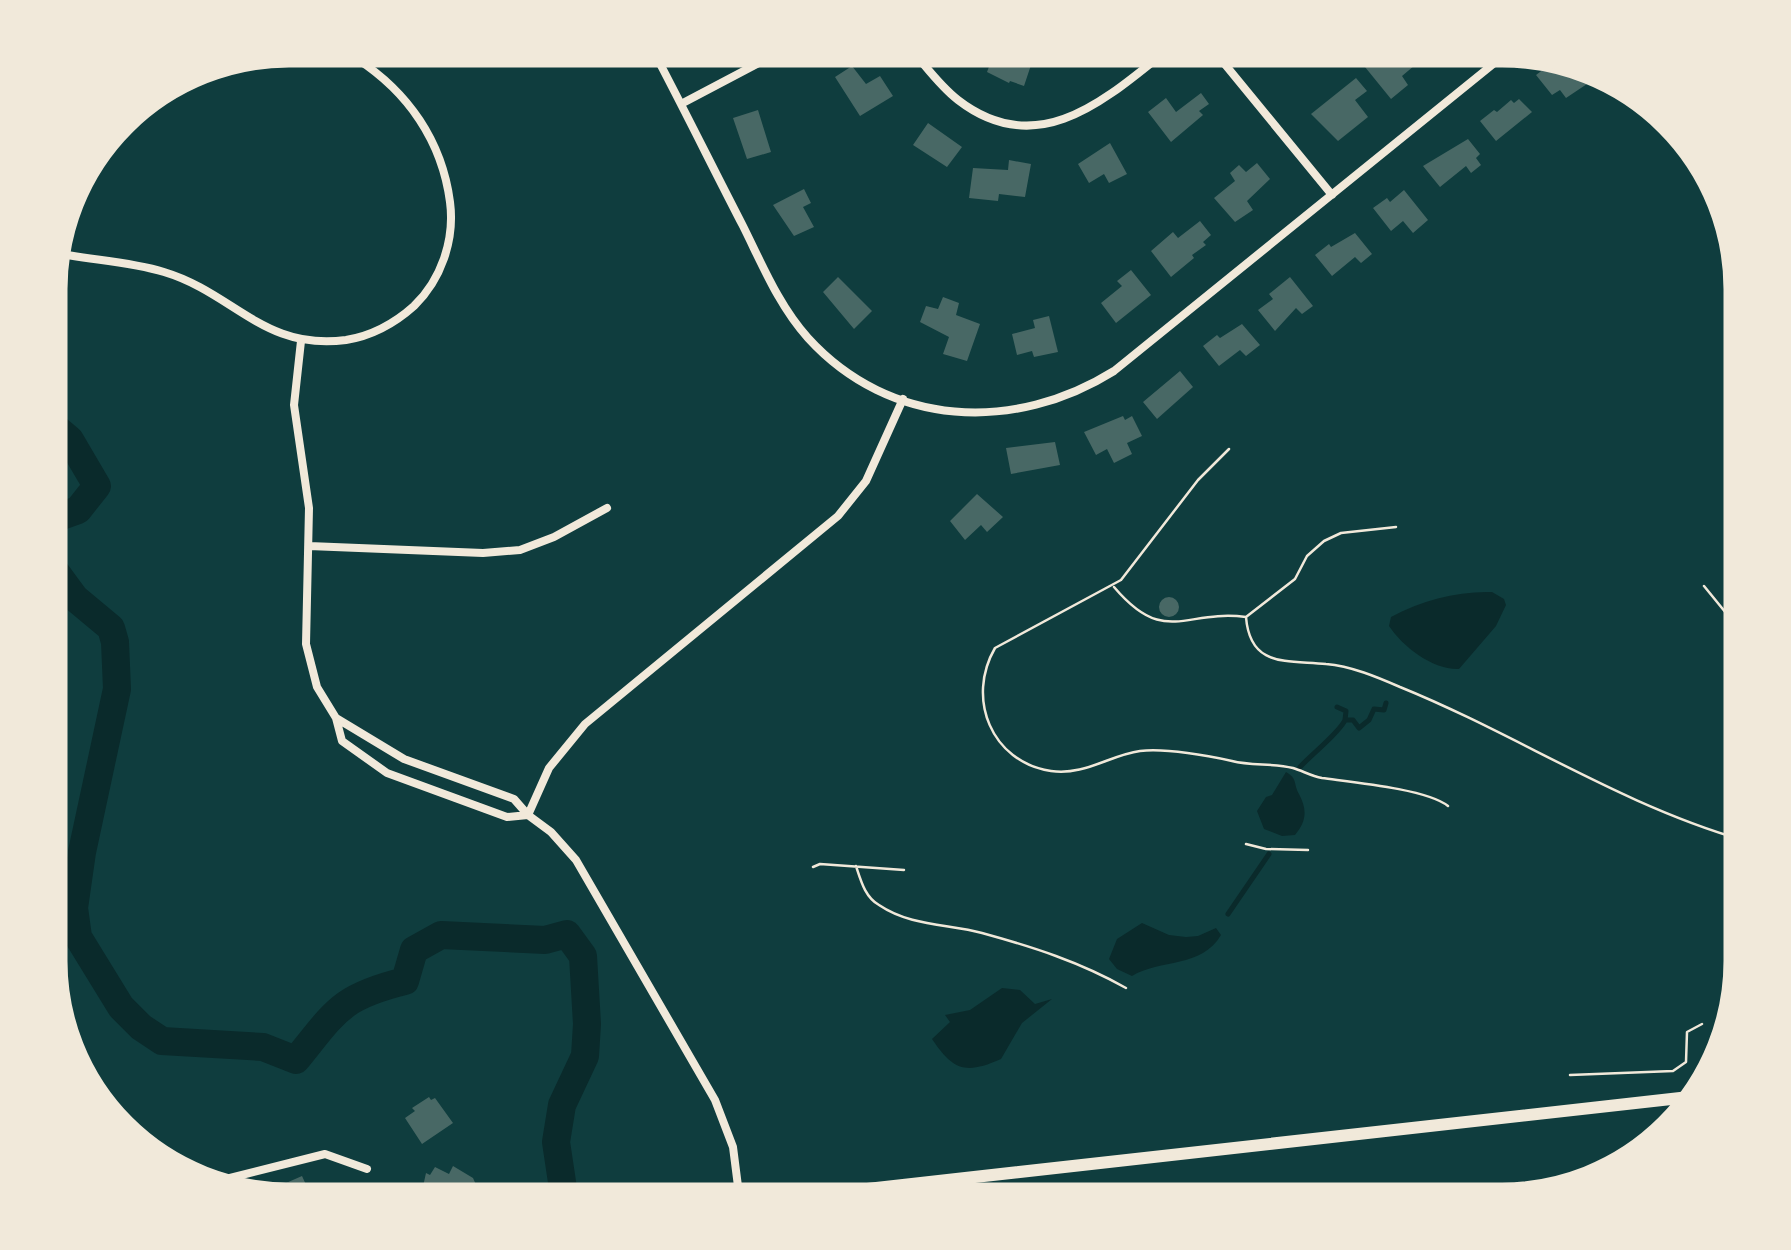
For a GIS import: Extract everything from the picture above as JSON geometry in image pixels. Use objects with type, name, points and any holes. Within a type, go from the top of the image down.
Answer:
[{"type":"main road","points":[[906,1185],[1679,1098]]},
{"type":"street","points":[[68,255],[173,275],[274,332],[301,341],[353,339],[391,323],[422,298],[434,282],[449,240],[449,192],[429,133],[403,97],[365,65]]},
{"type":"street","points":[[661,65],[794,321],[843,369],[904,399],[948,413],[984,415],[1026,408],[1094,384],[1492,65]]},
{"type":"street","points":[[681,104],[755,65]]},
{"type":"street","points":[[925,65],[957,99],[984,114],[1023,124],[1044,124],[1082,114],[1148,65]]},
{"type":"street","points":[[1225,65],[1332,195]]},
{"type":"street","points":[[301,341],[294,404],[308,496],[306,644],[317,687],[336,718],[342,742],[387,773],[507,817],[528,815]]},
{"type":"street","points":[[528,815],[558,754],[586,724],[814,538],[845,508],[877,460],[904,399]]},
{"type":"street","points":[[309,546],[483,553],[520,550],[554,537],[607,508]]},
{"type":"street","points":[[336,718],[404,759],[514,799],[576,860],[716,1100],[733,1148],[738,1185]]},
{"type":"street","points":[[232,1177],[325,1154],[367,1169]]},
{"type":"path","points":[[1229,449],[1198,480],[1129,572],[1113,586],[1002,642],[990,657],[983,682],[983,711],[994,736],[1015,755],[1040,768],[1066,772],[1141,751],[1221,758],[1386,788],[1438,799],[1448,806]]},
{"type":"path","points":[[1113,586],[1140,613],[1166,623],[1212,615],[1246,617],[1295,580],[1307,556],[1324,541],[1341,534],[1396,528]]},
{"type":"path","points":[[1704,586],[1726,613]]},
{"type":"path","points":[[1246,617],[1252,644],[1269,656],[1326,664],[1381,679],[1624,797],[1726,835]]},
{"type":"path","points":[[1246,844],[1266,849],[1308,850]]},
{"type":"path","points":[[813,867],[820,864],[904,870]]},
{"type":"path","points":[[856,866],[872,900],[892,913],[1073,960],[1126,988]]},
{"type":"path","points":[[1570,1075],[1673,1071],[1686,1062],[1686,1032],[1702,1024]]},
{"type":"water","points":[[1492,592],[1504,599],[1506,605],[1496,626],[1459,669],[1439,666],[1420,656],[1389,626],[1391,617],[1428,601]]},
{"type":"water","points":[[1286,772],[1294,779],[1304,815],[1295,835],[1282,836],[1264,829],[1257,811]]},
{"type":"water","points":[[1142,923],[1169,935],[1198,936],[1216,928],[1221,935],[1203,953],[1132,976],[1117,969],[1109,959],[1117,939]]},
{"type":"water","points":[[1002,988],[1020,990],[1035,1004],[1052,999],[1022,1023],[1001,1059],[969,1068],[954,1063],[932,1039],[950,1022],[945,1015],[970,1010]]},
{"type":"building","points":[[990,65],[1031,65],[1024,86],[987,72]]},
{"type":"building","points":[[1415,65],[1402,76],[1408,85],[1391,99],[1365,67]]},
{"type":"building","points":[[852,66],[866,84],[880,76],[893,96],[860,116],[835,77]]},
{"type":"building","points":[[1546,69],[1589,83],[1566,98],[1560,90],[1552,95],[1536,75]]},
{"type":"building","points":[[1356,78],[1367,91],[1355,100],[1368,117],[1338,141],[1311,114]]},
{"type":"building","points":[[1201,93],[1209,104],[1199,111],[1203,115],[1171,142],[1148,112],[1166,98],[1176,112]]},
{"type":"building","points":[[1519,99],[1532,112],[1496,141],[1480,121],[1511,100],[1514,103]]},
{"type":"building","points":[[758,110],[771,152],[747,159],[733,118]]},
{"type":"building","points":[[928,123],[962,147],[947,167],[913,145]]},
{"type":"building","points":[[1468,139],[1480,154],[1476,158],[1481,165],[1471,173],[1466,166],[1440,187],[1423,166]]},
{"type":"building","points":[[1110,143],[1127,174],[1109,183],[1104,174],[1089,183],[1078,164]]},
{"type":"building","points":[[1009,160],[1031,164],[1025,197],[999,194],[998,201],[969,198],[973,168],[1008,170]]},
{"type":"building","points":[[1257,163],[1270,179],[1247,201],[1253,210],[1235,222],[1214,198],[1235,181],[1230,173],[1239,165],[1246,172]]},
{"type":"building","points":[[804,189],[811,203],[803,207],[814,227],[794,236],[773,205]]},
{"type":"building","points":[[1404,190],[1428,220],[1413,233],[1403,221],[1391,231],[1373,208],[1387,198],[1390,202]]},
{"type":"building","points":[[1200,221],[1211,235],[1203,242],[1206,245],[1171,277],[1151,251],[1173,232],[1178,238]]},
{"type":"building","points":[[1355,233],[1372,254],[1361,263],[1355,257],[1332,276],[1315,255]]},
{"type":"building","points":[[1131,270],[1151,295],[1116,323],[1101,303],[1122,286],[1117,281]]},
{"type":"building","points":[[838,277],[872,311],[854,329],[823,292]]},
{"type":"building","points":[[1290,277],[1313,306],[1302,314],[1296,308],[1275,331],[1258,310],[1273,299],[1269,294]]},
{"type":"building","points":[[943,297],[959,303],[956,315],[980,324],[967,361],[943,354],[949,337],[920,322],[926,306],[938,309]]},
{"type":"building","points":[[1049,316],[1058,352],[1034,357],[1032,351],[1017,355],[1012,334],[1035,328],[1033,320]]},
{"type":"building","points":[[1242,324],[1260,345],[1246,356],[1240,350],[1219,366],[1203,346]]},
{"type":"building","points":[[1180,371],[1193,387],[1157,419],[1143,402]]},
{"type":"building","points":[[1123,416],[1125,420],[1132,416],[1142,436],[1127,443],[1132,454],[1114,463],[1107,449],[1096,455],[1084,432]]},
{"type":"building","points":[[1055,442],[1060,465],[1011,474],[1006,448]]},
{"type":"building","points":[[977,494],[1003,517],[987,532],[981,525],[965,540],[950,521]]},
{"type":"building","points":[[1169,597],[1179,607],[1169,617],[1159,607]]},
{"type":"building","points":[[429,1097],[435,1098],[453,1123],[422,1144],[405,1118]]},
{"type":"building","points":[[453,1166],[473,1178],[476,1185],[423,1185],[426,1173],[430,1175],[435,1167],[449,1174]]},
{"type":"building","points":[[302,1176],[306,1185],[287,1185]]},
{"type":"waterway","points":[[65,436],[97,486],[78,510],[65,515]]},
{"type":"waterway","points":[[65,584],[111,628],[115,642],[117,689],[74,908],[78,937],[121,1007],[162,1041],[263,1047],[296,1060],[352,1000],[405,981],[414,950],[441,935],[545,940],[567,934],[583,956],[587,1024],[585,1056],[562,1105],[556,1142],[562,1185]]},
{"type":"waterway","points":[[1337,707],[1346,711],[1345,720],[1353,720],[1359,728],[1374,709],[1384,710],[1386,703]]},
{"type":"waterway","points":[[1300,767],[1345,720]]},
{"type":"waterway","points":[[1228,914],[1269,854]]}]
